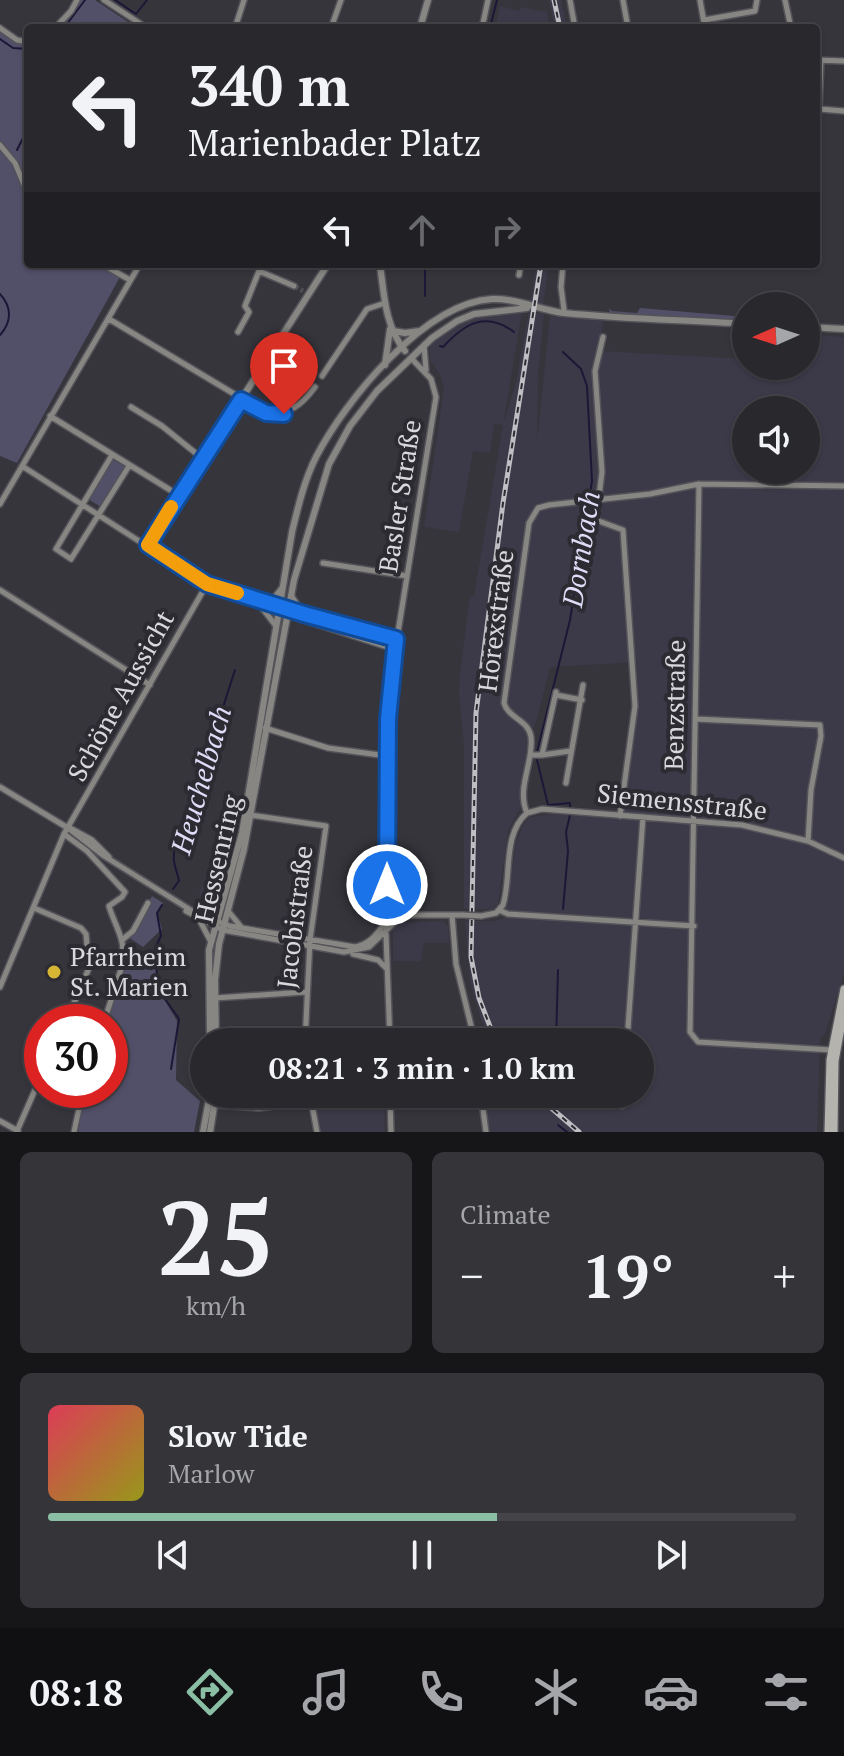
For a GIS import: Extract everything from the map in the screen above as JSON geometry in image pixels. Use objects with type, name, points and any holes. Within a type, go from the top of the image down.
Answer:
[{"type":"main road","points":[[831,1132],[834,1050],[844,989]]},
{"type":"main road","points":[[834,1050],[844,1012]]},
{"type":"street","points":[[59,24],[77,0]]},
{"type":"street","points":[[104,0],[141,24]]},
{"type":"street","points":[[236,24],[244,0]]},
{"type":"street","points":[[332,24],[341,0]]},
{"type":"street","points":[[421,24],[428,0]]},
{"type":"street","points":[[483,24],[488,0]]},
{"type":"street","points":[[570,0],[574,24]]},
{"type":"street","points":[[623,0],[627,24]]},
{"type":"street","points":[[700,0],[704,24]]},
{"type":"street","points":[[704,20],[755,11],[757,0]]},
{"type":"street","points":[[785,0],[790,24]]},
{"type":"street","points":[[0,28],[24,41]]},
{"type":"street","points":[[820,60],[844,61]]},
{"type":"street","points":[[820,109],[844,111]]},
{"type":"street","points":[[0,145],[15,163],[24,184]]},
{"type":"street","points":[[109,268],[130,280]]},
{"type":"street","points":[[0,504],[138,268]]},
{"type":"street","points":[[148,545],[306,293],[325,268]]},
{"type":"street","points":[[381,268],[392,328],[410,357],[426,371]]},
{"type":"street","points":[[519,275],[520,268]]},
{"type":"street","points":[[562,268],[560,279],[564,310]]},
{"type":"street","points":[[238,332],[249,312],[245,306],[259,271],[294,286]]},
{"type":"street","name":"Hessenring","points":[[214,1028],[215,967],[220,926],[243,823],[282,589],[302,493],[316,457],[339,420],[385,365],[423,330],[447,314],[488,300],[504,300],[530,307]]},
{"type":"street","points":[[322,376],[367,309],[385,303]]},
{"type":"street","points":[[530,307],[732,323]]},
{"type":"street","name":"Hessenring","points":[[224,910],[250,815],[291,595],[324,477],[350,426],[377,391],[424,345],[465,317],[494,310],[530,307]]},
{"type":"street","points":[[549,310],[576,313]]},
{"type":"street","points":[[109,319],[266,413],[284,414],[304,402],[315,387]]},
{"type":"street","points":[[392,328],[411,333],[423,330]]},
{"type":"street","points":[[385,365],[392,328]]},
{"type":"street","points":[[820,328],[844,329]]},
{"type":"street","points":[[603,337],[595,371],[602,472],[596,520],[623,530],[635,706],[620,816]]},
{"type":"street","points":[[424,345],[426,371]]},
{"type":"street","name":"Basler Straße","points":[[389,1028],[386,931],[389,701],[396,639],[435,403],[434,386],[426,371]]},
{"type":"street","points":[[131,407],[162,426],[204,460]]},
{"type":"street","points":[[50,416],[180,496]]},
{"type":"street","points":[[339,420],[350,426]]},
{"type":"street","points":[[112,455],[56,549],[71,559],[129,466]]},
{"type":"street","points":[[22,466],[220,593],[260,603],[395,649]]},
{"type":"street","name":"Horexstraße","points":[[499,910],[504,901],[515,830],[527,813],[523,793],[530,755],[529,729],[504,705],[529,523],[533,513],[542,506],[650,494],[699,484],[844,486]]},
{"type":"street","name":"Benzstraße","points":[[699,484],[690,1027],[694,1039],[834,1050]]},
{"type":"street","points":[[323,563],[407,576]]},
{"type":"street","name":"Schöne Aussicht","points":[[0,987],[64,834],[207,584]]},
{"type":"street","points":[[260,603],[274,598],[282,589]]},
{"type":"street","points":[[0,590],[150,685]]},
{"type":"street","points":[[291,595],[303,617]]},
{"type":"street","points":[[260,603],[276,626]]},
{"type":"street","points":[[285,628],[303,617],[396,639]]},
{"type":"street","points":[[369,642],[370,633]]},
{"type":"street","points":[[566,783],[583,685]]},
{"type":"street","points":[[542,755],[556,693],[582,700]]},
{"type":"street","points":[[695,719],[820,725],[808,841]]},
{"type":"street","points":[[265,728],[328,748],[387,756]]},
{"type":"street","points":[[530,755],[570,751]]},
{"type":"street","points":[[0,787],[68,828],[173,900],[237,934],[359,946],[373,939],[388,920],[398,917],[481,916],[499,910],[508,914],[694,926]]},
{"type":"street","name":"Siemensstraße","points":[[527,813],[542,809],[742,825],[808,841],[844,860]]},
{"type":"street","name":"Jacobistraße","points":[[250,815],[326,826],[309,943],[305,1028]]},
{"type":"street","points":[[628,1028],[643,817]]},
{"type":"street","points":[[64,834],[87,851],[125,892],[109,906],[124,953],[110,1004]]},
{"type":"street","points":[[122,940],[133,931],[148,903]]},
{"type":"street","points":[[34,908],[81,928],[86,934],[88,973],[74,1004]]},
{"type":"street","points":[[388,909],[398,917]]},
{"type":"street","points":[[203,918],[224,910],[243,928]]},
{"type":"street","points":[[452,915],[457,969],[472,1028]]},
{"type":"street","points":[[344,952],[366,949],[398,917]]},
{"type":"street","points":[[203,918],[211,942]]},
{"type":"street","points":[[220,926],[243,928],[378,960],[387,973]]},
{"type":"street","name":"Hessenring","points":[[212,1028],[208,968],[211,942],[220,926]]},
{"type":"street","points":[[219,944],[237,934]]},
{"type":"street","points":[[215,998],[305,992]]},
{"type":"street","points":[[0,1121],[18,1132],[28,1108]]},
{"type":"street","points":[[74,1132],[79,1108]]},
{"type":"street","points":[[203,1132],[209,1108]]},
{"type":"street","points":[[210,1132],[214,1108]]},
{"type":"street","points":[[313,1108],[317,1132]]},
{"type":"street","points":[[390,1108],[391,1132]]},
{"type":"street","points":[[483,1108],[486,1132]]},
{"type":"shaded area","points":[[81,0],[95,0],[131,24],[62,24]]},
{"type":"shaded area","points":[[549,0],[561,0],[566,24],[554,24]]},
{"type":"shaded area","points":[[500,6],[519,11],[521,7],[547,12],[548,24],[496,24]]},
{"type":"shaded area","points":[[0,31],[24,44],[24,268],[105,268],[120,277],[17,463],[0,456]]},
{"type":"shaded area","points":[[536,268],[548,268],[543,305],[530,303]]},
{"type":"shaded area","points":[[609,308],[612,311],[637,313],[640,308],[732,316],[732,319],[610,313]]},
{"type":"shaded area","points":[[522,311],[503,425],[494,424],[490,453],[473,451],[459,532],[424,527],[444,389],[441,376],[430,360],[430,346],[440,335],[488,313]]},
{"type":"shaded area","points":[[529,312],[544,314],[538,373],[537,443],[550,316],[603,321],[599,351],[732,358],[732,380],[820,380],[820,335],[844,337],[844,973],[825,1034],[820,1038],[817,1132],[489,1132],[486,1108],[654,1108],[654,1028],[485,1028],[470,981],[465,921],[505,918],[516,843],[530,817],[553,814],[622,819],[638,708],[637,662],[550,667],[535,726],[526,732],[528,744],[521,806],[508,831],[498,903],[492,909],[464,909],[464,745],[460,673],[470,597],[474,596],[503,425],[516,383]]},
{"type":"shaded area","points":[[112,459],[126,467],[101,507],[88,499]]},
{"type":"shaded area","points":[[207,872],[226,878],[215,908],[199,895]]},
{"type":"shaded area","points":[[152,896],[163,903],[157,913],[162,929],[143,947],[128,937]]},
{"type":"shaded area","points":[[443,921],[448,927],[449,943],[424,943],[421,961],[393,961],[393,929],[400,923]]},
{"type":"shaded area","points":[[154,957],[158,989],[177,1021],[176,1080],[190,1092],[190,1108],[199,1108],[194,1132],[78,1132],[83,1108],[128,1108],[128,1004],[112,1004],[127,960]]},
{"type":"shaded area","points":[[315,1108],[384,1108],[385,1132],[319,1132]]},
{"type":"waterway","points":[[67,24],[85,0]]},
{"type":"waterway","points":[[115,0],[136,14],[147,0]]},
{"type":"waterway","name":"Dornbach","points":[[491,24],[497,0]]},
{"type":"waterway","points":[[0,39],[13,48],[24,49]]},
{"type":"waterway","points":[[17,150],[24,136]]},
{"type":"waterway","name":"Dornbach","points":[[425,268],[425,296]]},
{"type":"waterway","points":[[0,294],[9,314],[7,325],[0,335]]},
{"type":"waterway","name":"Dornbach","points":[[440,346],[443,347],[468,326],[485,321],[514,332]]},
{"type":"waterway","name":"Dornbach","points":[[537,752],[570,620],[592,481],[587,386],[581,369],[563,352]]},
{"type":"waterway","name":"Heuchelbach","points":[[173,889],[179,881],[174,861],[177,837],[194,797],[235,670]]},
{"type":"waterway","name":"Dornbach","points":[[537,760],[548,805],[570,803],[570,808]]},
{"type":"waterway","name":"Dornbach","points":[[563,909],[568,851],[566,832],[570,815]]},
{"type":"waterway","name":"Heuchelbach","points":[[162,905],[157,913],[161,936],[155,948],[158,989],[179,1019],[171,1069]]},
{"type":"waterway","name":"Dornbach","points":[[556,1028],[558,970]]},
{"type":"waterway","name":"Dornbach","points":[[558,1125],[567,1132]]},
{"type":"tunnel","points":[[294,286],[303,291]]},
{"type":"railway","points":[[554,0],[559,24]]},
{"type":"railway","points":[[491,1028],[479,998],[471,957],[476,713],[503,503],[540,268]]},
{"type":"railway","points":[[551,1108],[579,1132]]},
{"type":"slow traffic","points":[[171,507],[148,545],[207,584],[237,593]]},
{"type":"place","name":"Pfarrheim St. Marien","points":[[54,972]]},
{"type":"route","points":[[284,414],[266,413],[241,400],[148,545],[207,584],[396,639],[388,719],[387,885]]}]
